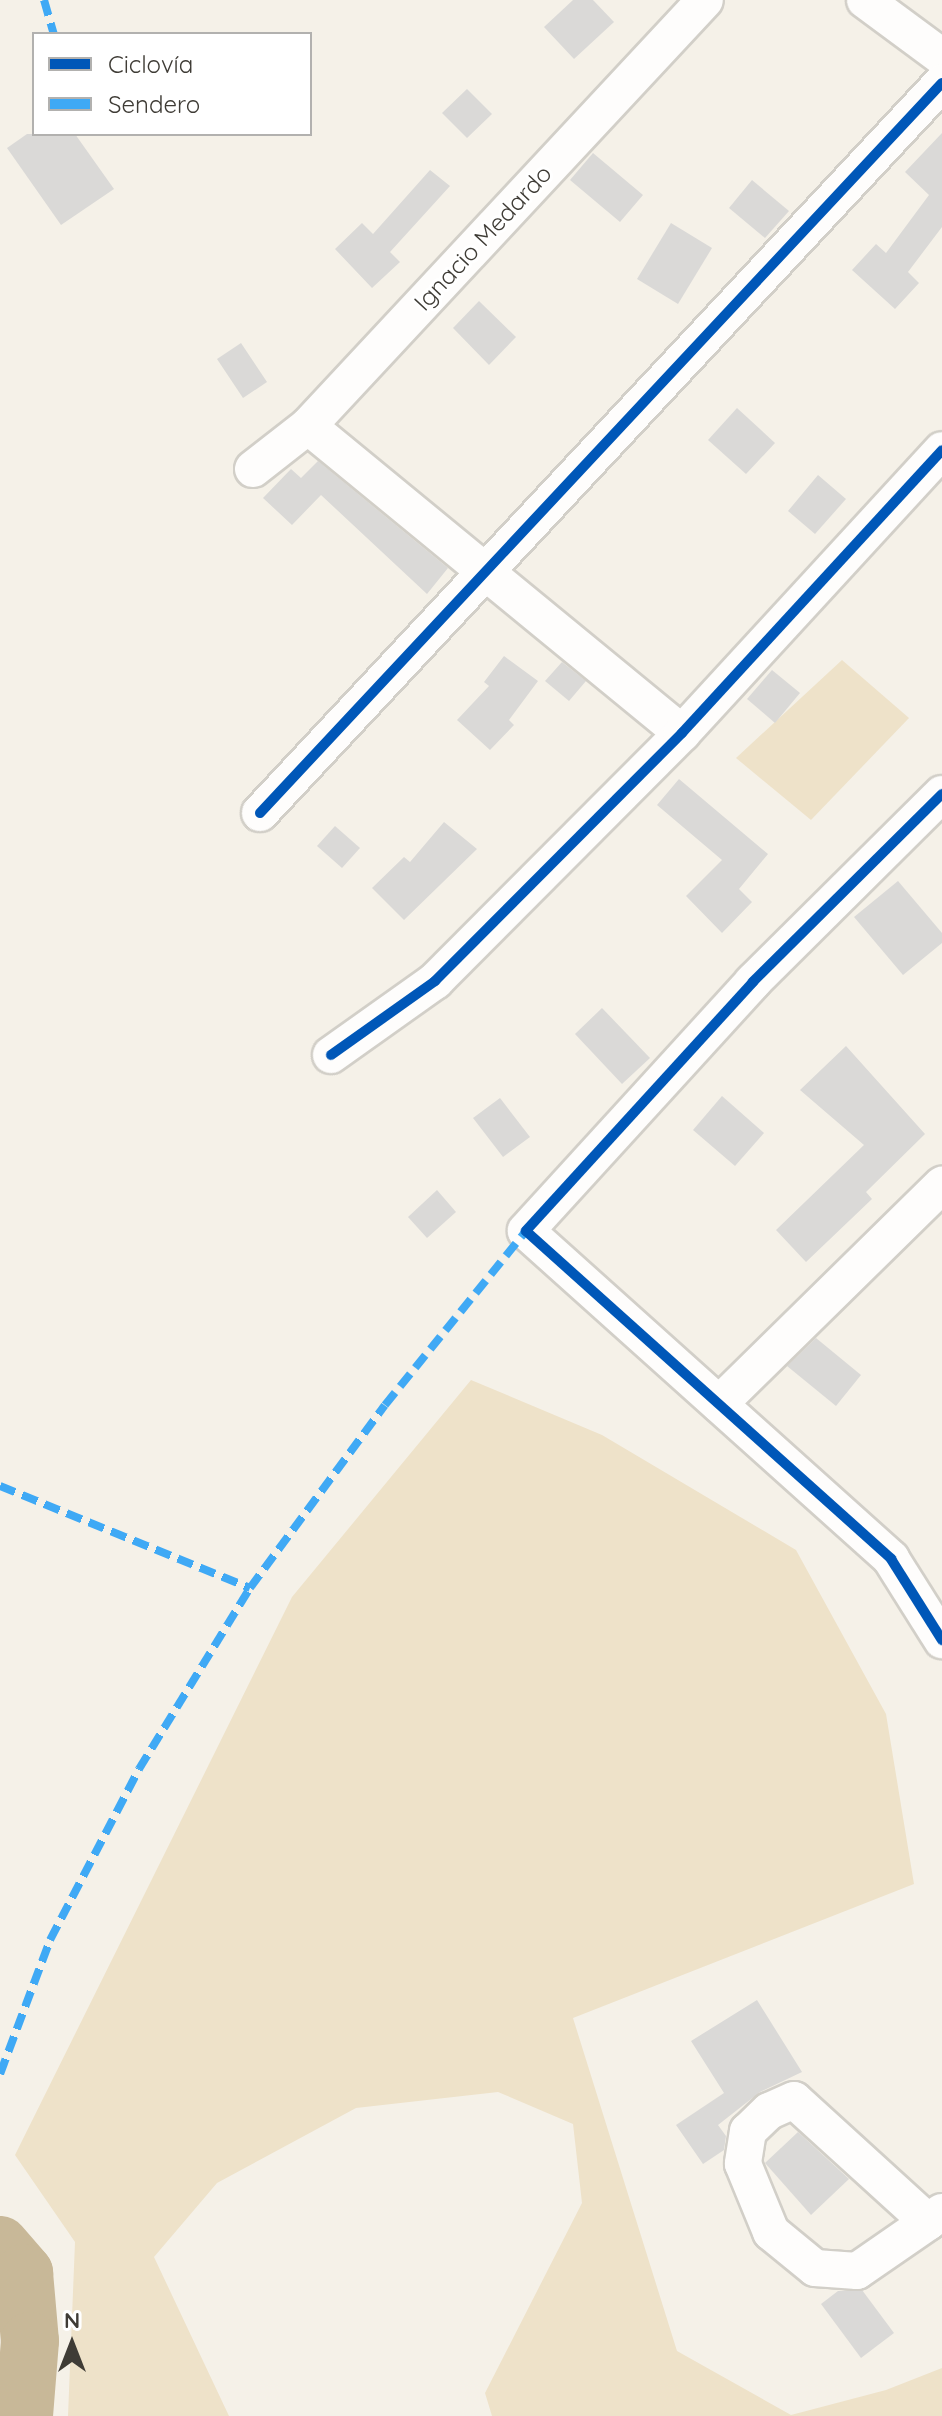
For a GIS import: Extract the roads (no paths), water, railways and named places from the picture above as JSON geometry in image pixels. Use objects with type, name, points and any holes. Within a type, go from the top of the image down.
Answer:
[{"type":"street","name":"Ignacio Medardo","points":[[253,469],[308,426],[705,0]]},
{"type":"street","points":[[865,0],[901,13],[942,57]]},
{"type":"street","points":[[260,813],[485,567],[942,83]]},
{"type":"street","points":[[308,426],[485,567],[682,733]]},
{"type":"street","points":[[331,1055],[435,981],[682,733],[942,450]]},
{"type":"street","points":[[942,794],[753,982],[526,1231],[891,1559],[942,1640]]},
{"type":"street","points":[[719,1404],[942,1185]]},
{"type":"street","points":[[794,2100],[935,2217],[857,2271],[815,2268],[771,2232],[743,2164],[748,2131],[769,2111],[794,2100]]},
{"type":"waterway","points":[[0,2245],[24,2273],[30,2341],[24,2416]]}]
